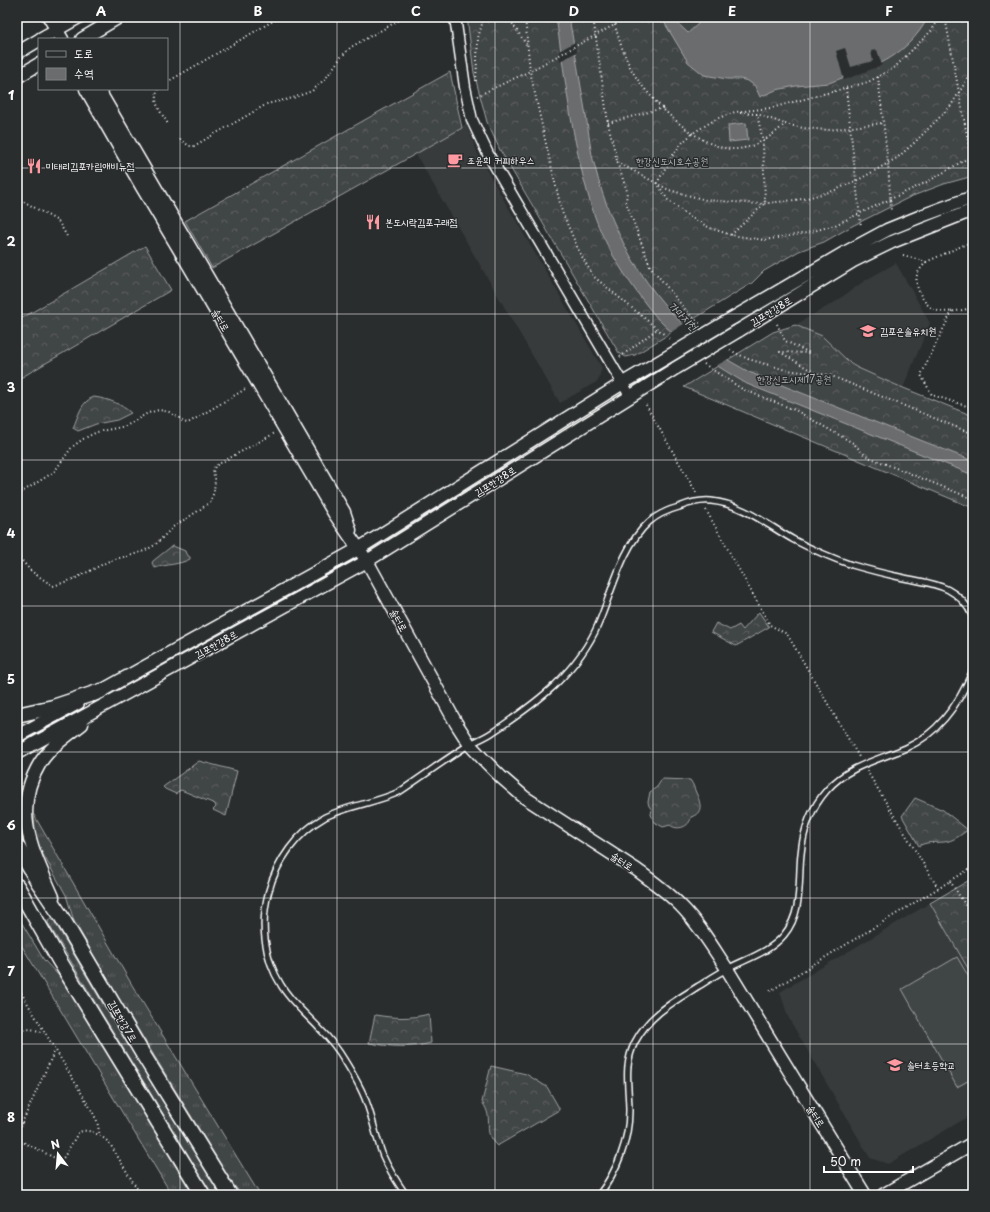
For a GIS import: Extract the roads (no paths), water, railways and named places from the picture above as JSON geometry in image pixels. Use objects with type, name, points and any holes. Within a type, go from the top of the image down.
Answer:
[{"type":"main road","points":[[17,715],[53,708],[101,691]]},
{"type":"main road","name":"김포한강7로","points":[[17,846],[38,882],[62,916],[144,1056],[230,1195]]},
{"type":"main road","points":[[17,886],[59,960],[203,1195]]},
{"type":"main road","points":[[17,898],[59,960]]},
{"type":"street","points":[[49,17],[59,34]]},
{"type":"street","points":[[44,38],[59,34],[79,17]]},
{"type":"street","points":[[84,38],[119,17]]},
{"type":"street","points":[[455,17],[465,87],[472,120],[488,154],[630,396]]},
{"type":"street","points":[[17,53],[38,40]]},
{"type":"street","points":[[17,77],[38,65]]},
{"type":"street","name":"솔터로","points":[[87,90],[334,514],[367,561],[456,723],[470,745],[501,777],[524,797],[637,870],[682,907],[697,925],[727,969],[865,1195]]},
{"type":"street","name":"솔터로","points":[[99,90],[344,512],[358,549]]},
{"type":"street","name":"김포한강8로","points":[[17,736],[358,549],[623,383],[839,256],[887,230],[973,197]]},
{"type":"street","name":"김포한강8로","points":[[17,752],[367,561],[630,396],[853,261],[892,242],[973,210]]},
{"type":"street","points":[[62,916],[32,851],[26,822],[26,804],[30,784],[40,762],[55,745],[109,703]]},
{"type":"street","points":[[883,1195],[973,1143]]},
{"type":"lane","points":[[406,1195],[383,1154],[366,1101],[353,1073],[328,1037],[291,999],[277,979],[270,959],[266,944],[264,925],[267,894],[279,865],[291,847],[312,826],[336,812],[389,797],[399,792],[470,745],[493,732],[540,698],[555,685],[569,669],[580,655],[598,626],[631,546],[649,522],[661,514],[691,502],[701,501],[724,503],[736,506],[794,540],[825,555],[896,577],[932,583],[954,594],[963,602],[973,618]]},
{"type":"lane","points":[[599,1195],[618,1162],[625,1142],[629,1116],[627,1072],[629,1059],[636,1040],[649,1022],[662,1009],[727,969],[753,958],[776,943],[784,935],[792,923],[799,897],[802,844],[810,815],[818,801],[828,789],[850,771],[906,748],[919,741],[931,731],[954,707],[966,687],[973,670]]},
{"type":"water","points":[[556,17],[569,17],[592,154],[603,194],[613,221],[625,246],[640,271],[674,316],[717,353],[749,372],[973,461],[973,475],[747,384],[694,350],[657,318],[636,291],[618,264],[595,217],[587,192],[576,143]]},
{"type":"water","points":[[661,17],[671,17],[688,33],[698,24],[700,17],[928,17],[920,31],[902,50],[881,63],[829,83],[796,86],[776,90],[760,97],[755,86],[748,81],[704,75],[688,62]]},
{"type":"water","points":[[746,123],[748,140],[729,142],[728,125]]},
{"type":"place","name":"조윤희 커피하우스","points":[[455,160]]},
{"type":"place","name":"미태리김포카림애비뉴점","points":[[34,166]]},
{"type":"place","name":"본도시락김포구래점","points":[[373,222]]},
{"type":"place","name":"김포은솔유치원","points":[[868,331]]},
{"type":"place","name":"솔터초등학교","points":[[895,1065]]},
{"type":"park label","name":"한강신도시호수공원","points":[[672,161]]},
{"type":"park label","name":"한강신도시제17공원","points":[[794,379]]},
{"type":"water label","name":"가마지천","points":[[683,316]]}]
